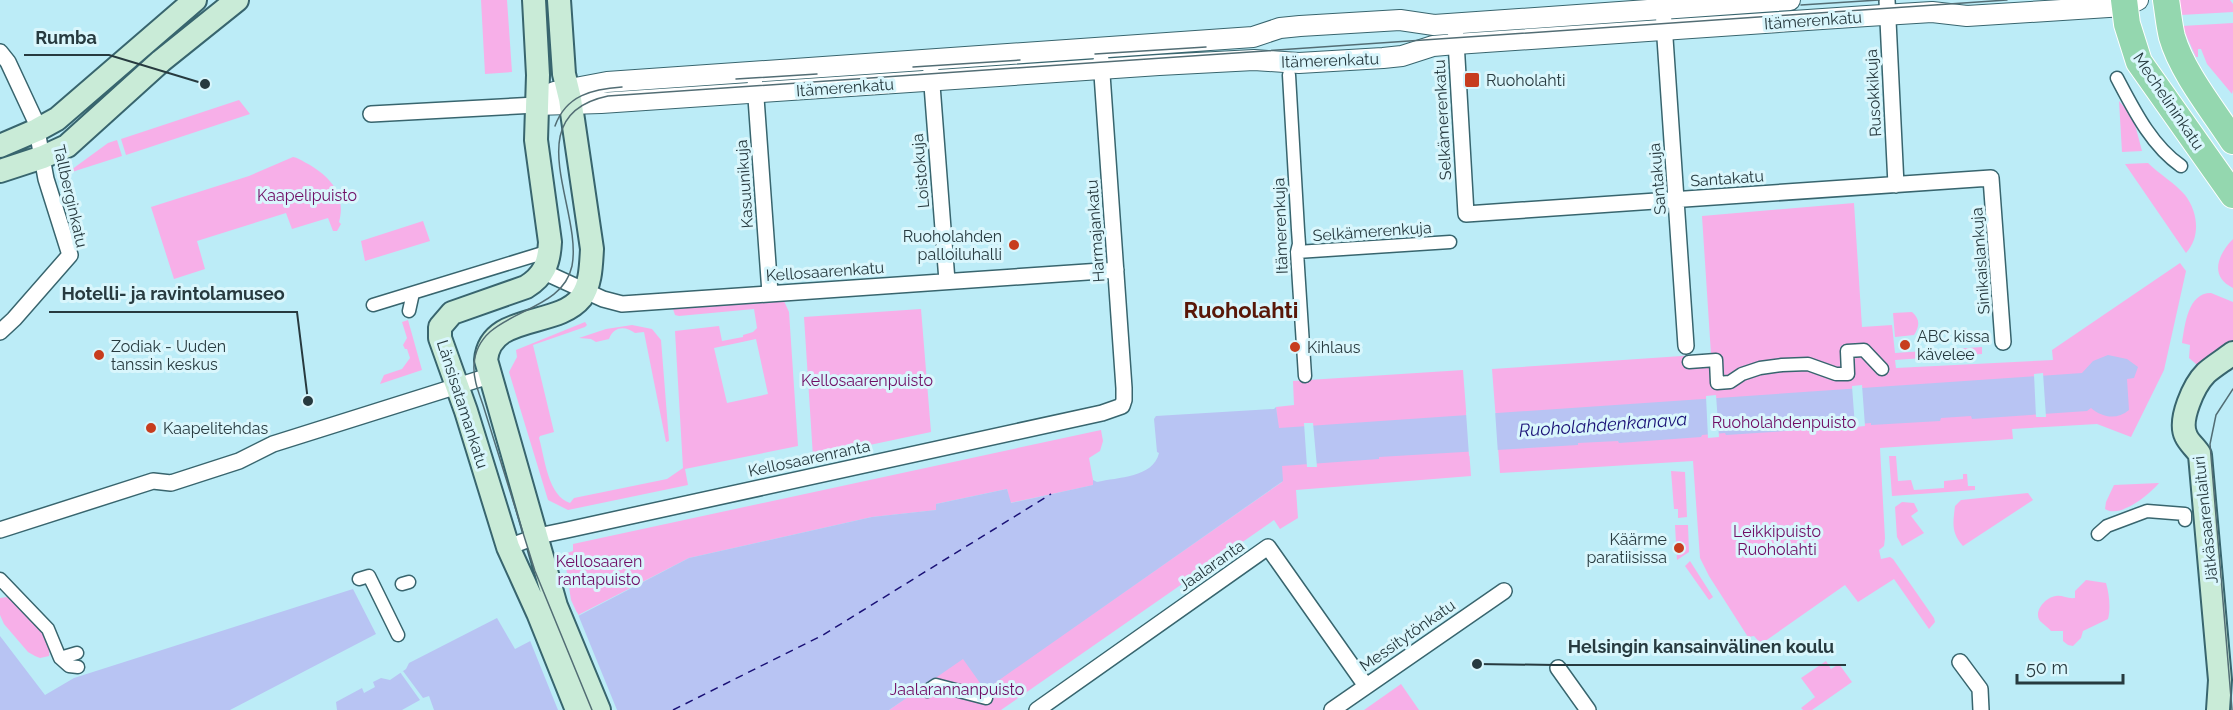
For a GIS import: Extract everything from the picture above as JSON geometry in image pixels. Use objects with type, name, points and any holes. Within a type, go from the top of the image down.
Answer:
[{"type":"main road","points":[[0,146],[38,130],[71,108],[195,0]]},
{"type":"main road","points":[[0,171],[43,157],[67,146],[162,61],[237,0]]},
{"type":"main road","points":[[534,0],[531,102],[550,242],[549,255],[543,262]]},
{"type":"main road","points":[[559,0],[564,74],[592,249],[591,267],[585,291]]},
{"type":"main road","name":"Mechelininkatu","points":[[2166,0],[2173,38],[2178,51],[2233,140]]},
{"type":"main road","name":"Mechelininkatu","points":[[2129,2],[2132,46],[2139,62],[2233,195]]},
{"type":"main road","name":"Länsisatamankatu","points":[[543,262],[537,280],[526,287],[459,309],[447,317],[440,327],[440,338],[466,411],[508,547],[547,609]]},
{"type":"main road","name":"Länsisatamankatu","points":[[547,609],[538,536],[489,376],[486,355],[490,344],[498,335],[510,328],[568,308],[585,291]]},
{"type":"main road","name":"Jätkäsaarenlaituri","points":[[2218,710],[2220,680],[2200,455],[2184,430],[2187,407],[2198,385],[2206,374],[2233,353]]},
{"type":"main road","points":[[547,609],[577,710]]},
{"type":"main road","points":[[547,609],[599,710]]},
{"type":"street","name":"Itämerenkatu","points":[[569,97],[607,82],[1253,37],[1280,28],[1300,26],[1385,20],[1407,20],[1434,25],[1455,24],[1790,0]]},
{"type":"street","name":"Itämerenkatu","points":[[371,114],[569,97],[756,93],[1102,69],[1246,61],[1299,63],[1383,58],[1402,56],[1433,46],[1664,30],[1887,7],[1967,16],[2129,2]]},
{"type":"street","name":"Rusokkikuja","points":[[1887,7],[1896,185]]},
{"type":"street","name":"Santakuja","points":[[1663,9],[1686,346]]},
{"type":"street","name":"Selkämerenkatu","points":[[1455,24],[1466,214]]},
{"type":"street","name":"Harmajankatu","points":[[1100,48],[1124,400],[1119,409]]},
{"type":"street","name":"Tallberginkatu","points":[[0,52],[8,62],[38,130],[46,179],[70,255],[0,332]]},
{"type":"street","name":"Loistokuja","points":[[930,59],[947,281]]},
{"type":"street","name":"Kasuunikuja","points":[[760,72],[756,93],[770,293]]},
{"type":"street","name":"Itämerenkuja","points":[[1288,75],[1305,376]]},
{"type":"street","points":[[2117,78],[2148,131],[2163,151],[2181,166]]},
{"type":"street","name":"Santakatu","points":[[1466,214],[1991,178]]},
{"type":"street","name":"Sinikaislankuja","points":[[1991,178],[2003,342]]},
{"type":"street","name":"Selkämerenkuja","points":[[1297,252],[1450,242]]},
{"type":"street","name":"Kellosaarenkatu","points":[[543,262],[585,291],[613,303],[622,304],[1116,270]]},
{"type":"street","points":[[373,305],[413,293],[543,262]]},
{"type":"street","points":[[409,311],[413,293]]},
{"type":"street","points":[[1689,362],[1716,360],[1718,383],[1730,382],[1742,374],[1782,364],[1808,364],[1836,374],[1848,374],[1847,351],[1864,350],[1881,369]]},
{"type":"street","points":[[0,530],[153,481],[171,483],[183,480],[239,461],[273,444],[489,376]]},
{"type":"street","name":"Kellosaarenranta","points":[[508,547],[538,536],[1119,409]]},
{"type":"street","points":[[2098,534],[2107,526],[2147,511],[2187,516]]},
{"type":"street","name":"Jaalaranta","points":[[1037,710],[1268,547],[1366,686]]},
{"type":"street","points":[[359,579],[369,576],[398,635]]},
{"type":"street","points":[[1,582],[48,629],[60,658],[69,666],[78,667]]},
{"type":"street","name":"Messitytönkatu","points":[[1332,710],[1504,591]]},
{"type":"street","points":[[60,658],[77,653]]},
{"type":"street","points":[[1960,662],[1980,689],[1982,710]]},
{"type":"street","points":[[1558,668],[1588,710]]},
{"type":"street","points":[[927,691],[936,685],[988,699]]},
{"type":"green space","points":[[481,0],[507,0],[512,72],[485,74]]},
{"type":"green space","points":[[543,0],[551,0],[555,69],[547,69]]},
{"type":"green space","points":[[2179,0],[2230,0],[2233,4],[2233,12],[2181,15]]},
{"type":"green space","points":[[2233,23],[2232,94],[2207,64],[2201,49],[2198,49],[2198,57],[2196,57],[2182,26]]},
{"type":"green space","points":[[239,100],[250,114],[126,155],[121,139]]},
{"type":"green space","points":[[2119,101],[2133,117],[2142,151],[2122,152]]},
{"type":"green space","points":[[117,140],[122,156],[72,172],[71,170],[108,143]]},
{"type":"green space","name":"Kaapelipuisto","points":[[293,157],[318,170],[336,189],[341,205],[339,222],[341,224],[337,231],[333,231],[328,218],[292,229],[286,213],[197,241],[205,269],[174,279],[151,207],[249,176]]},
{"type":"green space","points":[[2148,163],[2185,195],[2193,209],[2196,232],[2191,247],[2186,253],[2125,164]]},
{"type":"green space","name":"Ruoholahdenpuisto","points":[[1854,203],[1862,327],[1892,325],[1895,353],[1982,347],[1982,354],[1895,360],[1896,368],[2053,360],[2052,350],[2180,263],[2186,271],[2164,370],[2131,437],[2097,424],[2012,429],[2013,439],[1880,448],[1885,538],[1884,546],[1879,550],[1881,559],[1890,557],[1893,559],[1934,618],[1935,622],[1929,629],[1894,579],[1858,602],[1845,585],[1761,644],[1754,636],[1748,637],[1700,558],[1693,461],[1500,473],[1492,369],[1711,354],[1702,216]]},
{"type":"green space","points":[[423,221],[430,241],[365,261],[361,241]]},
{"type":"green space","points":[[2233,239],[2233,288],[2220,277],[2218,264],[2220,257]]},
{"type":"green space","points":[[2211,293],[2233,302],[2233,345],[2203,365],[2196,364],[2189,358],[2190,345],[2182,343],[2185,327],[2189,311],[2197,298]]},
{"type":"green space","points":[[784,301],[789,312],[798,446],[685,469],[688,485],[568,510],[548,500],[509,372],[517,357],[516,350],[585,322],[587,325],[533,345],[554,432],[539,438],[548,476],[563,499],[570,503],[574,498],[667,479],[683,468],[675,331],[719,326],[722,341],[743,337],[757,328],[754,309],[679,316],[675,315],[673,309]],"holes":[[[756,339],[768,394],[727,403],[714,348]]]},
{"type":"green space","name":"Kellosaarenpuisto","points":[[921,309],[931,432],[813,457],[804,317]]},
{"type":"green space","points":[[1912,312],[1917,317],[1918,323],[1914,335],[1895,337],[1893,313]]},
{"type":"green space","points":[[408,320],[422,370],[380,384],[384,375],[402,369],[410,358],[403,345],[407,338],[402,322]]},
{"type":"green space","points":[[632,325],[652,329],[661,340],[669,441],[666,442],[644,332],[635,333],[620,328],[609,339],[596,342],[579,338],[606,329]]},
{"type":"green space","name":"Jaalarannanpuisto","points":[[1463,370],[1471,476],[1296,490],[1298,518],[1280,529],[1274,520],[1001,710],[889,710],[963,658],[985,689],[1282,482],[1276,407],[1294,405],[1293,381]]},
{"type":"green space","name":"Kellosaaren rantapuisto","points":[[1101,430],[1103,441],[1100,451],[1089,458],[1094,485],[1010,503],[1007,489],[936,504],[937,510],[872,517],[689,558],[578,615],[571,600],[564,554],[573,551],[573,544]]},
{"type":"green space","points":[[1889,456],[1896,456],[1898,481],[1911,480],[1914,490],[1944,488],[1944,481],[1963,479],[1963,474],[1967,474],[1968,486],[1975,486],[1975,490],[1892,496]]},
{"type":"green space","points":[[1671,471],[1685,472],[1687,517],[1678,518],[1678,509],[1674,509]]},
{"type":"green space","points":[[2159,483],[2142,499],[2126,508],[2118,511],[2105,509],[2114,485]]},
{"type":"green space","points":[[2028,493],[2033,500],[1963,546],[1959,541],[1954,528],[1954,518],[1955,506],[1961,500]]},
{"type":"green space","points":[[1902,502],[1914,503],[1918,511],[1911,516],[1924,533],[1902,546],[1897,537],[1895,507]]},
{"type":"green space","points":[[1675,525],[1688,525],[1689,552],[1677,560]]},
{"type":"green space","points":[[1690,561],[1713,597],[1709,600],[1685,566]]},
{"type":"green space","points":[[2086,580],[2106,583],[2109,601],[2108,619],[2083,631],[2081,638],[2073,646],[2068,645],[2063,641],[2063,631],[2051,631],[2040,621],[2039,609],[2052,597],[2075,598],[2075,591]]},
{"type":"green space","points":[[7,597],[22,607],[42,629],[47,638],[49,656],[40,658],[28,652],[4,624],[0,615],[0,598]]},
{"type":"green space","points":[[1826,661],[1831,669],[1839,664],[1852,682],[1812,710],[1803,710],[1801,708],[1815,697],[1801,678]]},
{"type":"green space","points":[[1401,684],[1419,710],[1364,710]]},
{"type":"water","name":"Ruoholahdenkanava","points":[[2108,355],[2127,359],[2138,367],[2134,378],[2127,379],[2129,410],[2115,416],[2105,416],[2091,408],[2087,411],[1972,419],[1971,416],[1941,418],[1940,421],[1871,425],[1871,423],[1848,425],[1848,427],[1726,435],[1725,433],[1619,443],[1618,441],[1578,443],[1578,445],[1379,457],[1379,459],[1282,466],[1283,481],[985,690],[963,659],[889,710],[337,710],[336,702],[362,688],[364,693],[375,687],[373,682],[381,678],[390,680],[406,669],[409,663],[497,618],[515,649],[689,558],[872,517],[936,510],[936,504],[1007,489],[1011,503],[1093,485],[1093,480],[1097,482],[1134,475],[1150,467],[1159,453],[1157,452],[1154,419],[1156,416],[1274,409],[1276,407],[1279,428],[2082,373],[2093,361]]},
{"type":"water","points":[[353,589],[376,634],[230,710],[0,710],[0,636],[45,695],[74,678]]},
{"type":"pier","points":[[2043,373],[2046,417],[2036,417],[2034,374]]},
{"type":"pier","points":[[1862,385],[1865,426],[1855,427],[1852,386]]},
{"type":"pier","points":[[1716,395],[1719,437],[1708,438],[1706,396]]},
{"type":"pier","points":[[1495,410],[1498,454],[1469,456],[1466,412]]},
{"type":"pier","points":[[1304,423],[1313,423],[1317,467],[1307,467]]},
{"type":"pier","points":[[577,612],[617,710],[558,710],[529,638]]},
{"type":"pier","points":[[403,671],[423,698],[429,696],[434,710],[402,710],[420,700],[400,672]]},
{"type":"ferry route","points":[[673,710],[823,635],[1051,494]]},
{"type":"tram line","points":[[1801,5],[1879,0]]},
{"type":"tram line","points":[[592,710],[535,571],[478,391],[474,370],[479,347],[489,333],[503,322],[552,295],[565,283],[572,266],[573,243],[560,167],[559,143],[565,123],[580,106],[608,96],[2007,0]]},
{"type":"tram line","points":[[1095,54],[1206,47]]},
{"type":"tram line","points":[[913,67],[1020,60]]},
{"type":"tram line","points":[[736,79],[817,74]]},
{"type":"tram line","points":[[555,126],[566,107],[573,101],[591,92],[622,87]]},
{"type":"tram line","points":[[2232,710],[2210,444],[2216,415],[2233,389]]},
{"type":"place","name":"Ruoholahti","points":[[1472,80]]},
{"type":"place","name":"Rumba","points":[[205,84]]},
{"type":"place","name":"Ruoholahden palloiluhalli","points":[[1014,245]]},
{"type":"place","name":"ABC kissa kävelee","points":[[1905,345]]},
{"type":"place","name":"Kihlaus","points":[[1295,347]]},
{"type":"place","name":"Zodiak - Uuden tanssin keskus","points":[[99,355]]},
{"type":"place","name":"Hotelli- ja ravintolamuseo","points":[[308,401]]},
{"type":"place","name":"Kaapelitehdas","points":[[151,428]]},
{"type":"place","name":"Käärme paratiisissa","points":[[1679,548]]},
{"type":"place","name":"Helsingin kansainvälinen koulu","points":[[1477,664]]},
{"type":"district","name":"Ruoholahti","points":[[1241,310]]},
{"type":"park label","name":"Leikkipuisto Ruoholahti","points":[[1777,540]]}]
